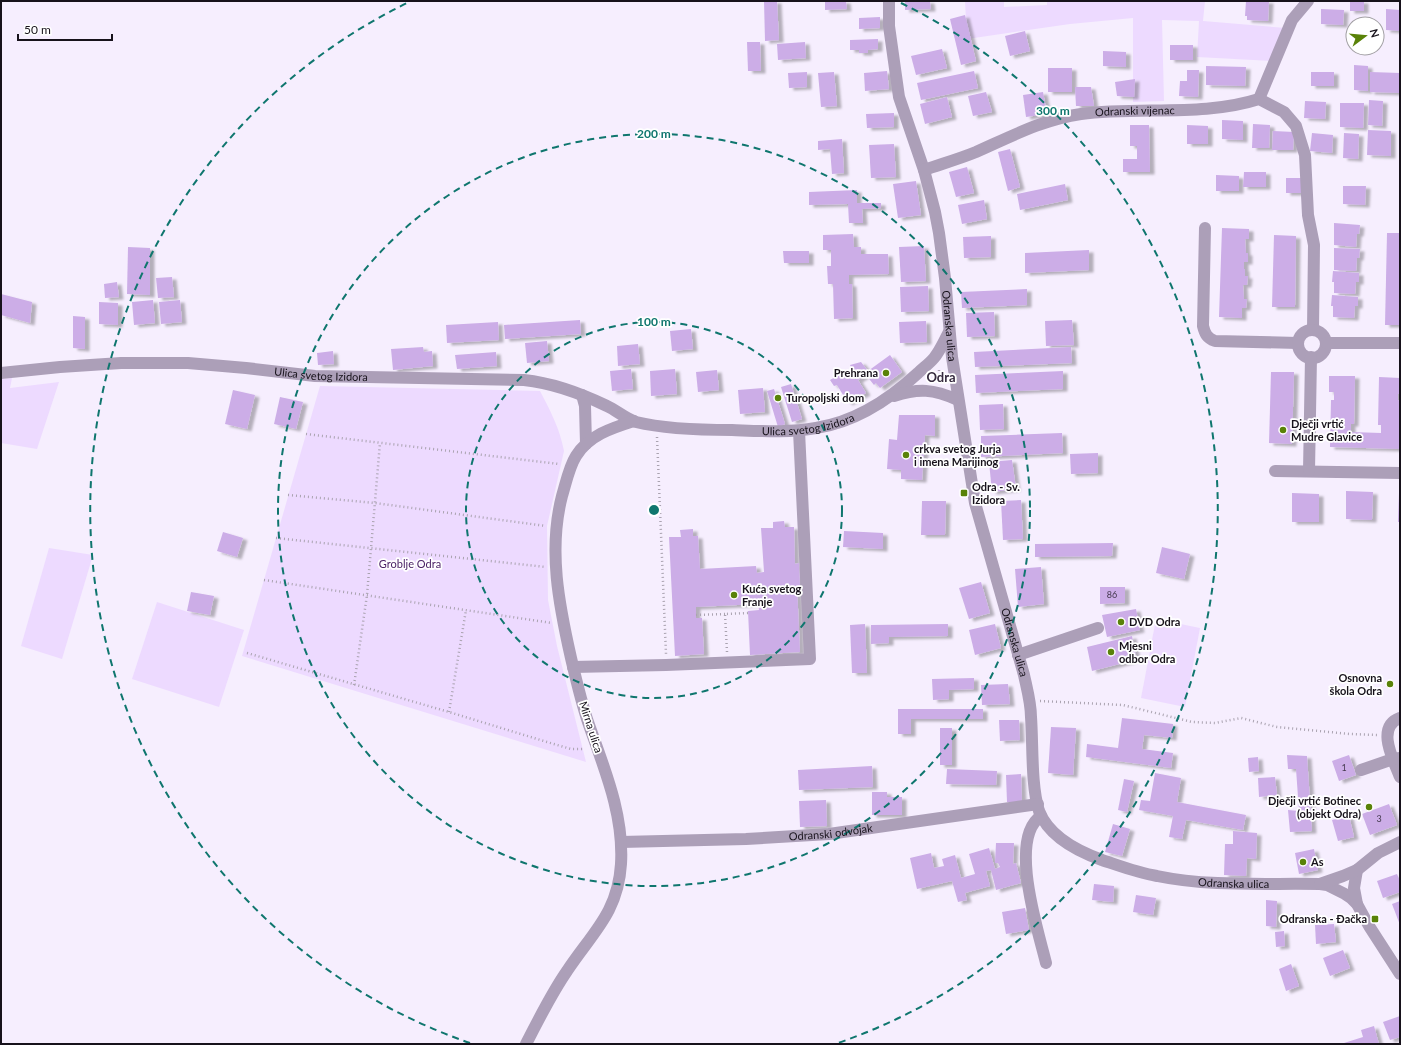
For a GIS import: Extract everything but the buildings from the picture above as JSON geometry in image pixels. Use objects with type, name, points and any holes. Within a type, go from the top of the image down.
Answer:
[{"type":"street","name":"Odranska ulica","points":[[888,1],[899,97],[924,170],[936,212],[945,278],[949,332],[958,400],[975,503],[1030,701],[1034,779],[1040,810],[1056,835],[1074,847],[1126,869],[1156,876],[1204,882],[1327,885],[1345,894],[1357,904],[1369,926],[1400,974]]},
{"type":"street","points":[[1308,1],[1292,20],[1259,98],[1284,112],[1296,126],[1304,155],[1308,215],[1314,245],[1312,330]]},
{"type":"street","name":"Odranski vijenac","points":[[924,170],[974,152],[1024,130],[1079,114],[1108,111],[1220,107],[1243,104],[1259,98]]},
{"type":"street","points":[[1205,228],[1202,326],[1208,339],[1215,341],[1298,343]]},
{"type":"street","points":[[1308,330],[1320,332],[1326,342],[1320,355],[1312,357],[1307,357],[1300,351],[1298,343],[1301,335],[1308,330]]},
{"type":"street","name":"Ulica svetog Izidora","points":[[1,373],[121,363],[188,363],[315,376],[538,381],[582,395],[611,408],[634,421],[656,425],[710,430],[799,431],[817,428],[849,419],[865,412],[887,398],[903,386],[934,358],[949,332]]},
{"type":"street","points":[[1326,342],[1400,343]]},
{"type":"street","points":[[1309,471],[1312,357]]},
{"type":"street","points":[[887,398],[906,392],[924,391],[937,392],[958,400]]},
{"type":"street","points":[[582,395],[585,406],[586,444]]},
{"type":"street","name":"Mirna ulica","points":[[526,1044],[553,993],[610,910],[615,898],[620,876],[621,842],[619,823],[611,789],[588,719],[573,666],[558,592],[556,546],[559,510],[567,479],[575,457],[586,444],[598,435],[613,427],[634,421]]},
{"type":"street","points":[[573,666],[666,665],[810,659],[799,431]]},
{"type":"street","points":[[1275,471],[1400,473]]},
{"type":"street","points":[[1018,655],[1098,628]]},
{"type":"street","points":[[1400,718],[1394,720],[1389,727],[1387,736],[1388,745],[1396,759],[1400,777]]},
{"type":"street","points":[[1361,770],[1396,759]]},
{"type":"street","points":[[1040,810],[1029,832],[1025,862],[1029,892],[1046,963]]},
{"type":"street","name":"Odranski odvojak","points":[[621,842],[746,839],[829,834],[1040,810]]},
{"type":"street","points":[[1320,884],[1357,870],[1378,853],[1400,842]]},
{"type":"street","points":[[1357,870],[1354,888],[1357,904]]},
{"type":"path","points":[[939,364],[940,384]]},
{"type":"path","points":[[656,425],[666,665]]},
{"type":"path","points":[[306,434],[561,464]]},
{"type":"path","points":[[354,685],[367,594],[380,443]]},
{"type":"path","points":[[288,495],[375,503],[547,526]]},
{"type":"path","points":[[276,538],[547,567]]},
{"type":"path","points":[[264,580],[367,594],[552,623]]},
{"type":"path","points":[[449,712],[466,610]]},
{"type":"path","points":[[696,615],[748,613]]},
{"type":"path","points":[[725,614],[727,663]]},
{"type":"path","points":[[247,653],[571,749],[583,749],[597,746]]},
{"type":"path","points":[[1030,701],[1123,705],[1192,722],[1215,723],[1241,718],[1277,727],[1387,736]]},
{"type":"green space","points":[[965,1],[1004,1],[1004,7],[1047,5],[1047,1],[1205,1],[1203,21],[1286,28],[1272,61],[1197,57],[1199,21],[1162,20],[1164,101],[1133,102],[1133,18],[1070,24],[967,39]]},
{"type":"green space","points":[[12,378],[10,388],[59,382],[37,449],[1,443],[1,379]]},
{"type":"green space","name":"Groblje Odra","points":[[320,386],[540,391],[557,427],[564,451],[547,526],[548,600],[557,646],[586,762],[242,656]]},
{"type":"green space","points":[[49,548],[93,555],[62,659],[21,646]]},
{"type":"green space","points":[[157,602],[244,630],[219,707],[132,679]]},
{"type":"green space","points":[[1156,619],[1200,628],[1185,707],[1141,698]]},
{"type":"place","name":"Prehrana","points":[[886,373]]},
{"type":"place","name":"Turopoljski dom","points":[[778,398]]},
{"type":"place","name":"Dječji vrtić Mudre Glavice","points":[[1283,430]]},
{"type":"place","name":"crkva svetog Jurja i imena Marijinog","points":[[906,455]]},
{"type":"place","name":"Odra - Sv. Izidora","points":[[964,493]]},
{"type":"place","name":"Kuća svetog Franje","points":[[734,595]]},
{"type":"place","name":"DVD Odra","points":[[1121,622]]},
{"type":"place","name":"Mjesni odbor Odra","points":[[1111,652]]},
{"type":"place","name":"Osnovna škola Odra","points":[[1390,684]]},
{"type":"place","name":"Dječji vrtić Botinec (objekt Odra)","points":[[1369,807]]},
{"type":"place","name":"As","points":[[1303,862]]},
{"type":"place","name":"Odranska - Đačka","points":[[1375,919]]},
{"type":"district","name":"Odra","points":[[941,377]]}]
